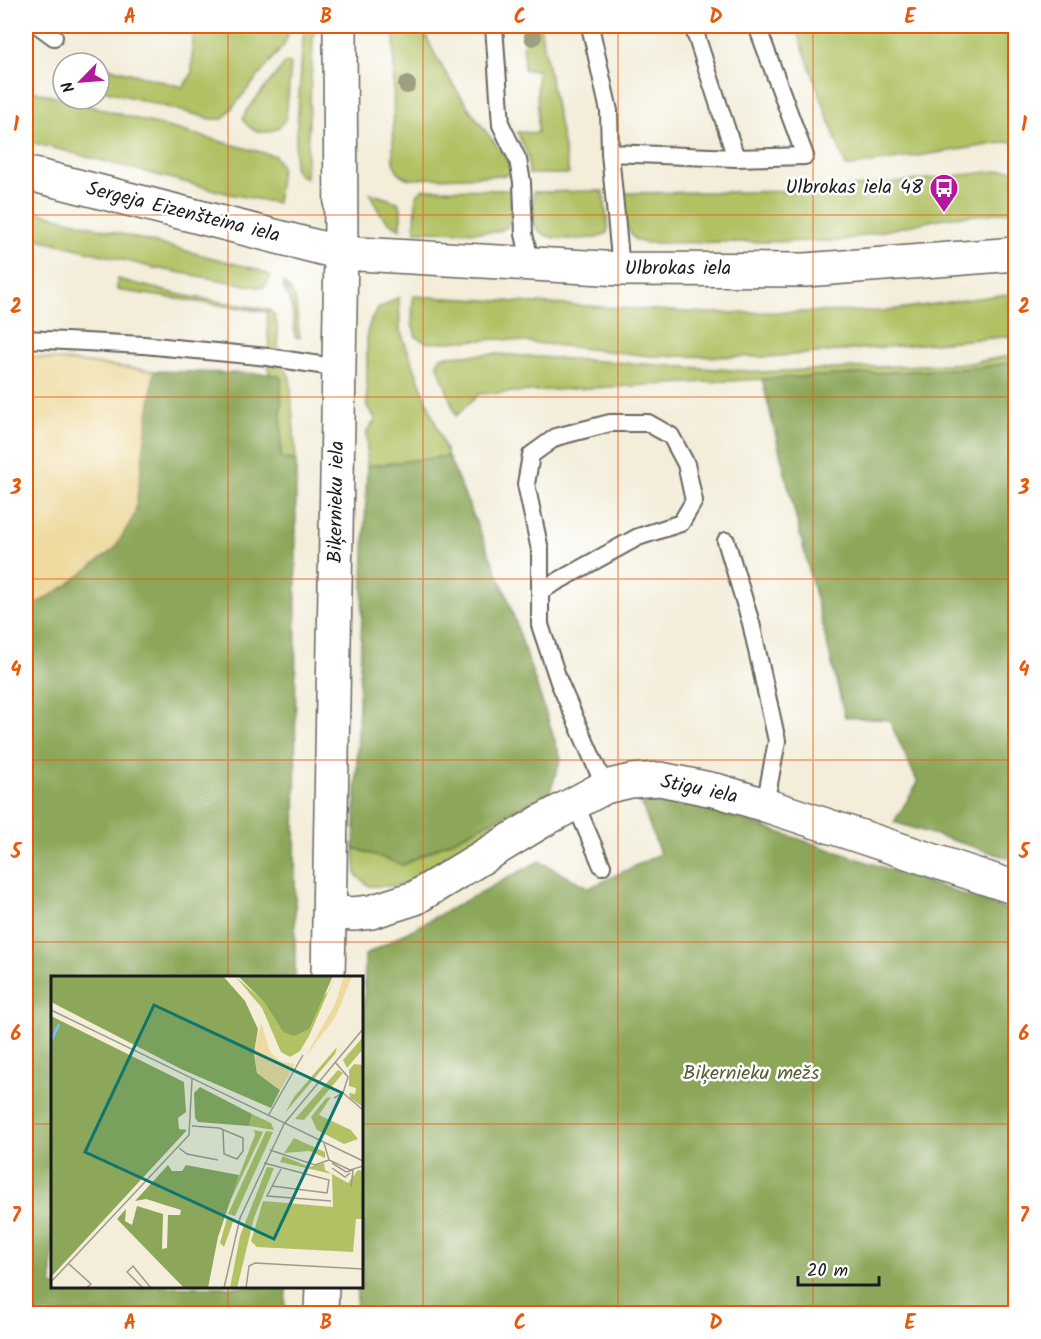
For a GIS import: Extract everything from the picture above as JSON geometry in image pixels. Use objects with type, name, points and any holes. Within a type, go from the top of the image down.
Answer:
[{"type":"main road","name":"Biķernieku iela","points":[[328,976],[341,253],[340,26]]},
{"type":"main road","name":"Sergeja Eizenšteina iela","points":[[26,172],[341,253]]},
{"type":"main road","name":"Ulbrokas iela","points":[[341,253],[621,269],[805,270],[1016,254]]},
{"type":"main road","name":"Stigu iela","points":[[330,912],[353,914],[370,912],[415,898],[605,787],[631,781],[660,779],[719,791],[765,805],[1016,888]]},
{"type":"main road","points":[[321,1314],[322,1288]]},
{"type":"lane","points":[[39,26],[54,36]]},
{"type":"lane","points":[[494,26],[500,117],[505,134],[518,160],[522,182],[524,234],[531,265]]},
{"type":"lane","points":[[590,26],[609,111],[610,153],[621,269]]},
{"type":"lane","points":[[693,26],[736,158]]},
{"type":"lane","points":[[610,153],[736,158],[804,156],[757,26]]},
{"type":"lane","points":[[26,339],[144,345],[268,357],[339,368]]},
{"type":"lane","points":[[540,591],[638,537],[681,523],[694,501],[686,464],[671,436],[648,423],[610,423],[556,437],[531,455],[526,484],[540,550],[540,591],[540,625],[559,682],[605,787]]},
{"type":"lane","points":[[726,541],[751,623],[777,741],[765,805]]},
{"type":"lane","points":[[575,803],[602,866]]},
{"type":"green space","points":[[193,26],[288,26],[288,35],[284,45],[223,119],[212,119],[111,92],[111,68],[183,87],[192,74]]},
{"type":"green space","points":[[304,26],[314,26],[306,178],[299,175],[294,167]]},
{"type":"green space","points":[[394,26],[424,26],[446,74],[506,157],[511,175],[411,179],[404,177],[398,171],[393,162]]},
{"type":"green space","points":[[523,26],[540,26],[569,174],[529,174],[528,156],[517,132],[538,133],[537,70],[524,70]]},
{"type":"green space","points":[[795,26],[1015,26],[1015,141],[846,167]]},
{"type":"green space","points":[[288,62],[291,64],[286,118],[282,124],[271,131],[252,129],[243,118],[246,111]]},
{"type":"green space","points":[[26,89],[51,96],[51,111],[108,111],[275,156],[281,167],[277,203],[230,194],[26,141]]},
{"type":"green space","points":[[1015,169],[1015,211],[944,218],[838,241],[645,243],[635,240],[626,226],[623,193],[820,191]]},
{"type":"green space","points":[[423,189],[512,190],[511,216],[507,227],[497,232],[415,231],[416,195]]},
{"type":"green space","points":[[603,191],[607,233],[597,238],[565,239],[542,233],[535,226],[533,192]]},
{"type":"green space","points":[[370,193],[398,202],[401,208],[401,229],[381,215]]},
{"type":"green space","points":[[26,209],[259,270],[271,276],[264,287],[257,287],[155,268],[26,236]]},
{"type":"green space","points":[[117,279],[181,295],[269,310],[274,314],[277,325],[279,352],[269,351],[267,312],[117,290]]},
{"type":"green space","points":[[284,283],[295,297],[300,338],[295,337],[292,311],[283,287]]},
{"type":"green space","points":[[1008,294],[1015,322],[1015,336],[768,357],[651,356],[500,339],[428,343],[416,337],[412,324],[413,296],[707,313],[883,311]]},
{"type":"green space","points":[[399,297],[400,330],[448,456],[367,466],[367,431],[376,420],[367,406],[367,333],[378,309]]},
{"type":"green space","points":[[496,354],[761,372],[970,363],[1016,355],[1015,362],[976,368],[479,394],[456,416],[437,363],[442,356]]},
{"type":"green space","points":[[1016,362],[1015,860],[894,822],[918,783],[889,720],[845,717],[762,379],[976,368]]},
{"type":"green space","points":[[268,364],[285,367],[290,378],[296,460],[281,459],[281,377],[269,374]]},
{"type":"green space","points":[[154,371],[269,374],[281,377],[281,459],[296,460],[295,976],[51,976],[51,1288],[286,1288],[285,1313],[26,1313],[26,610],[66,586],[115,548],[135,514]]},
{"type":"green space","points":[[448,456],[507,596],[561,759],[550,792],[403,865],[354,848],[367,466]]},
{"type":"green space","points":[[550,792],[533,812],[419,879],[396,886],[369,886],[356,875],[354,848],[403,865]]},
{"type":"green space","name":"Biķernieku mežs","points":[[669,795],[1015,912],[1015,1313],[356,1314],[357,1288],[363,1288],[365,955],[539,861],[589,888],[660,854],[642,805]]},
{"type":"sand","points":[[26,356],[154,371],[135,514],[115,548],[66,586],[26,610]]},
{"type":"place","name":"Ulbrokas iela 48","points":[[944,214]]}]
